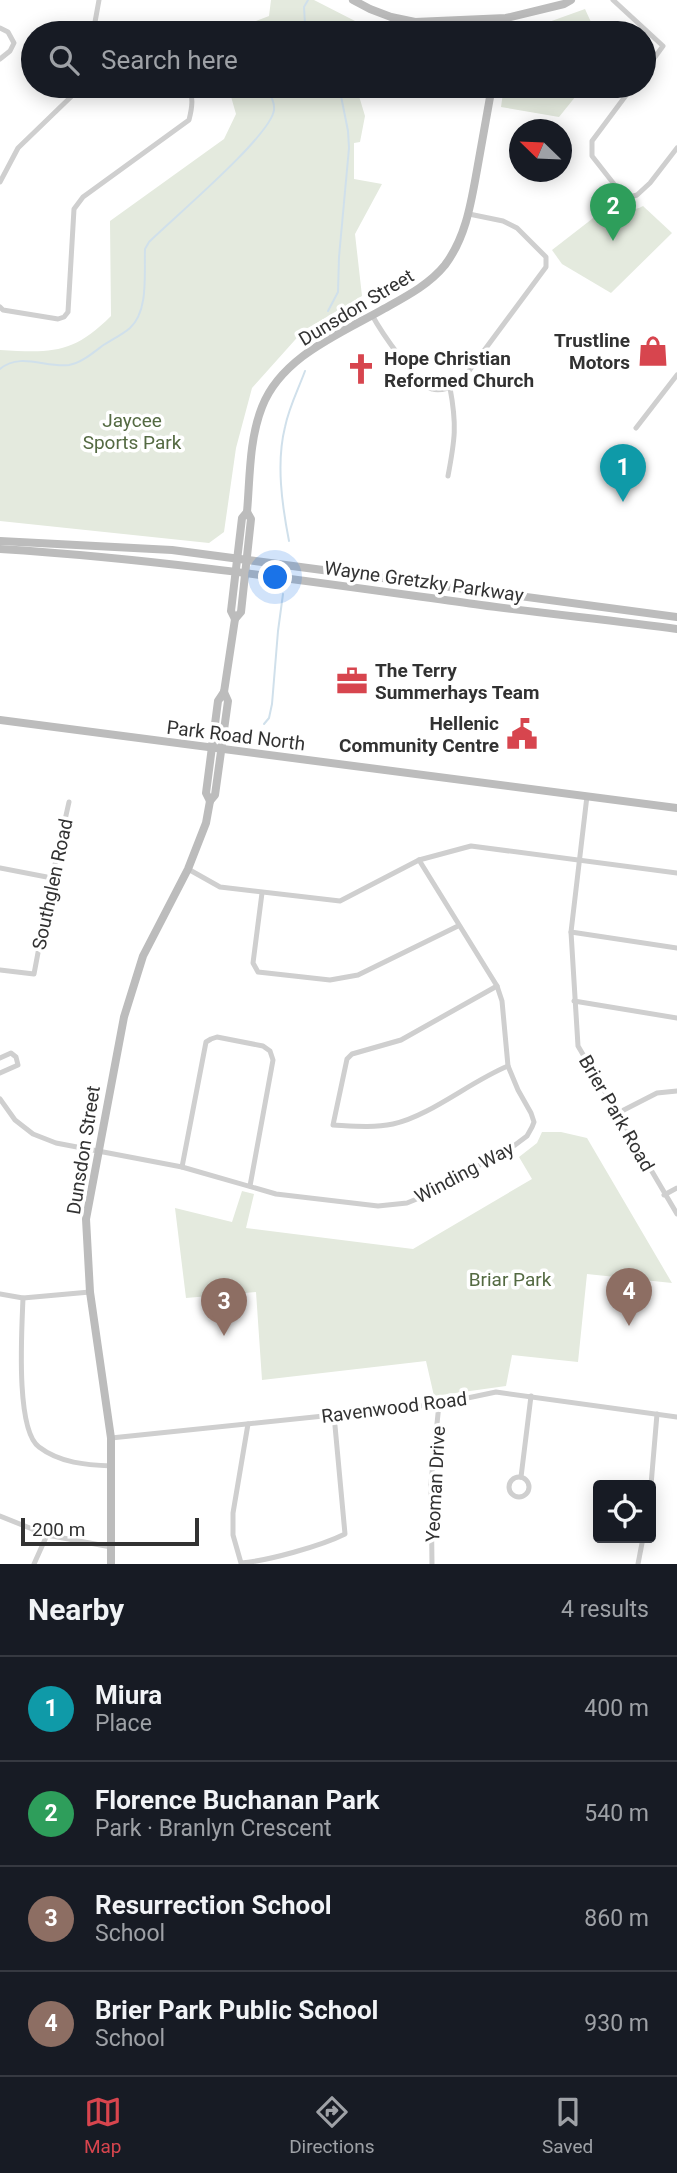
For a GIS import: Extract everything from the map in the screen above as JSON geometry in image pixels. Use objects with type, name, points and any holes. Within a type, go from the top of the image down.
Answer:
[{"type":"main road","points":[[353,0],[391,17],[410,21]]},
{"type":"main road","points":[[456,21],[496,20],[566,1]]},
{"type":"main road","name":"Dunsdon Street","points":[[235,619],[231,611],[235,573],[242,518],[247,512],[256,427],[262,406],[272,387],[313,348],[425,285],[444,266],[459,244],[469,214],[490,98]]},
{"type":"main road","name":"Dunsdon Street","points":[[111,1564],[111,1438],[90,1292],[86,1219],[124,1017],[143,956],[188,869],[205,823],[210,801],[206,793],[218,748],[218,701],[224,692],[235,619],[241,612],[251,519],[247,512]]},
{"type":"main road","name":"Wayne Gretzky Parkway","points":[[0,541],[172,550],[677,617]]},
{"type":"main road","name":"Wayne Gretzky Parkway","points":[[0,549],[82,554],[246,573],[677,629]]},
{"type":"main road","name":"Park Road North","points":[[0,720],[677,808]]},
{"type":"street","points":[[95,21],[99,0]]},
{"type":"street","points":[[613,0],[636,21]]},
{"type":"street","points":[[0,28],[8,32],[14,43],[10,51],[0,59]]},
{"type":"street","points":[[656,40],[663,46],[656,56]]},
{"type":"street","points":[[0,182],[18,148],[70,98]]},
{"type":"street","points":[[0,307],[4,310],[58,319],[64,317],[68,312],[74,209],[83,197],[189,120],[192,98]]},
{"type":"street","points":[[624,98],[592,141],[592,156],[621,193],[630,197],[637,195],[650,183],[677,148]]},
{"type":"street","points":[[372,315],[419,380],[432,389],[450,388],[460,383],[545,267],[546,257],[517,228],[503,221],[469,214]]},
{"type":"street","points":[[636,428],[677,375]]},
{"type":"street","points":[[448,475],[455,436],[450,388]]},
{"type":"street","name":"Brier Park Road","points":[[587,796],[571,932],[578,1046],[677,1214]]},
{"type":"street","name":"Southglen Road","points":[[0,970],[34,974],[69,802]]},
{"type":"street","points":[[188,869],[219,887],[341,901],[419,860],[471,846],[677,873]]},
{"type":"street","name":"Winding Way","points":[[1,1103],[15,1120],[33,1134],[56,1143],[182,1167],[276,1194],[378,1206],[407,1203],[424,1196],[515,1145],[530,1132],[533,1118],[508,1066],[502,1001],[496,986],[419,860]]},
{"type":"street","points":[[0,868],[52,878]]},
{"type":"street","points":[[262,893],[253,963],[258,972],[330,980],[358,975],[458,926]]},
{"type":"street","points":[[571,932],[677,948]]},
{"type":"street","points":[[496,986],[401,1040],[352,1054],[347,1059],[334,1125],[371,1127],[411,1119],[508,1066]]},
{"type":"street","points":[[574,1001],[677,1018]]},
{"type":"street","points":[[182,1167],[206,1042],[217,1037],[263,1046],[270,1051],[273,1060],[250,1186]]},
{"type":"street","points":[[0,1058],[11,1053],[18,1065],[0,1073]]},
{"type":"street","points":[[616,1114],[657,1093],[677,1091]]},
{"type":"street","points":[[664,1195],[677,1188]]},
{"type":"street","points":[[0,1294],[23,1298],[90,1292]]},
{"type":"street","points":[[23,1298],[20,1358],[27,1429],[32,1440],[39,1448],[76,1464],[112,1466]]},
{"type":"street","name":"Ravenwood Road","points":[[111,1438],[439,1404],[496,1392],[677,1417]]},
{"type":"street","points":[[521,1477],[531,1396]]},
{"type":"street","name":"Yeoman Drive","points":[[432,1564],[431,1483],[439,1404]]},
{"type":"street","points":[[651,1480],[657,1414]]},
{"type":"street","points":[[248,1424],[233,1513],[233,1535],[241,1563],[255,1562],[331,1541],[345,1534],[334,1415]]},
{"type":"street","points":[[0,1516],[47,1535],[111,1547]]},
{"type":"street","points":[[34,1564],[47,1535]]},
{"type":"street","points":[[638,1564],[642,1543]]},
{"type":"green space","points":[[271,0],[314,0],[355,21],[256,21],[269,16]]},
{"type":"green space","points":[[585,9],[590,21],[552,21]]},
{"type":"green space","name":"Jaycee Sports Park","points":[[231,98],[360,98],[365,116],[360,142],[354,143],[354,179],[382,184],[355,234],[362,296],[303,331],[252,388],[236,448],[224,532],[209,543],[0,521],[0,350],[48,351],[61,348],[85,338],[111,316],[110,221],[224,139],[236,114]]},
{"type":"green space","points":[[502,98],[574,98],[559,117],[501,107]]},
{"type":"green space","points":[[611,199],[626,209],[643,206],[672,233],[611,293],[562,264],[552,250],[592,219]]},
{"type":"green space","name":"Briar Park","points":[[542,1132],[561,1132],[587,1138],[672,1283],[587,1274],[578,1362],[512,1355],[506,1386],[434,1396],[426,1361],[262,1380],[256,1292],[186,1298],[175,1208],[232,1222],[242,1191],[254,1194],[246,1228],[413,1249],[532,1179],[519,1157],[537,1143]]},
{"type":"waterway","points":[[305,21],[304,7],[308,0]]},
{"type":"waterway","points":[[0,369],[8,364],[25,361],[73,364],[130,328],[136,321],[143,302],[145,249],[149,242],[219,177],[256,138],[269,122],[274,110],[271,98]]},
{"type":"waterway","points":[[328,311],[338,292],[349,148],[341,98]]},
{"type":"waterway","points":[[289,541],[282,499],[282,441],[291,406],[305,371]]},
{"type":"waterway","points":[[264,724],[269,718],[272,704],[283,594]]},
{"type":"place","name":"Florence Buchanan Park","points":[[613,241]]},
{"type":"place","name":"Trustline Motors","points":[[653,351]]},
{"type":"place","name":"Hope Christian Reformed Church","points":[[361,369]]},
{"type":"place","name":"Miura","points":[[623,502]]},
{"type":"place","name":"The Terry Summerhays Team","points":[[352,681]]},
{"type":"place","name":"Hellenic Community Centre","points":[[522,734]]},
{"type":"place","name":"Brier Park Public School","points":[[629,1326]]},
{"type":"place","name":"Resurrection School","points":[[224,1336]]}]
